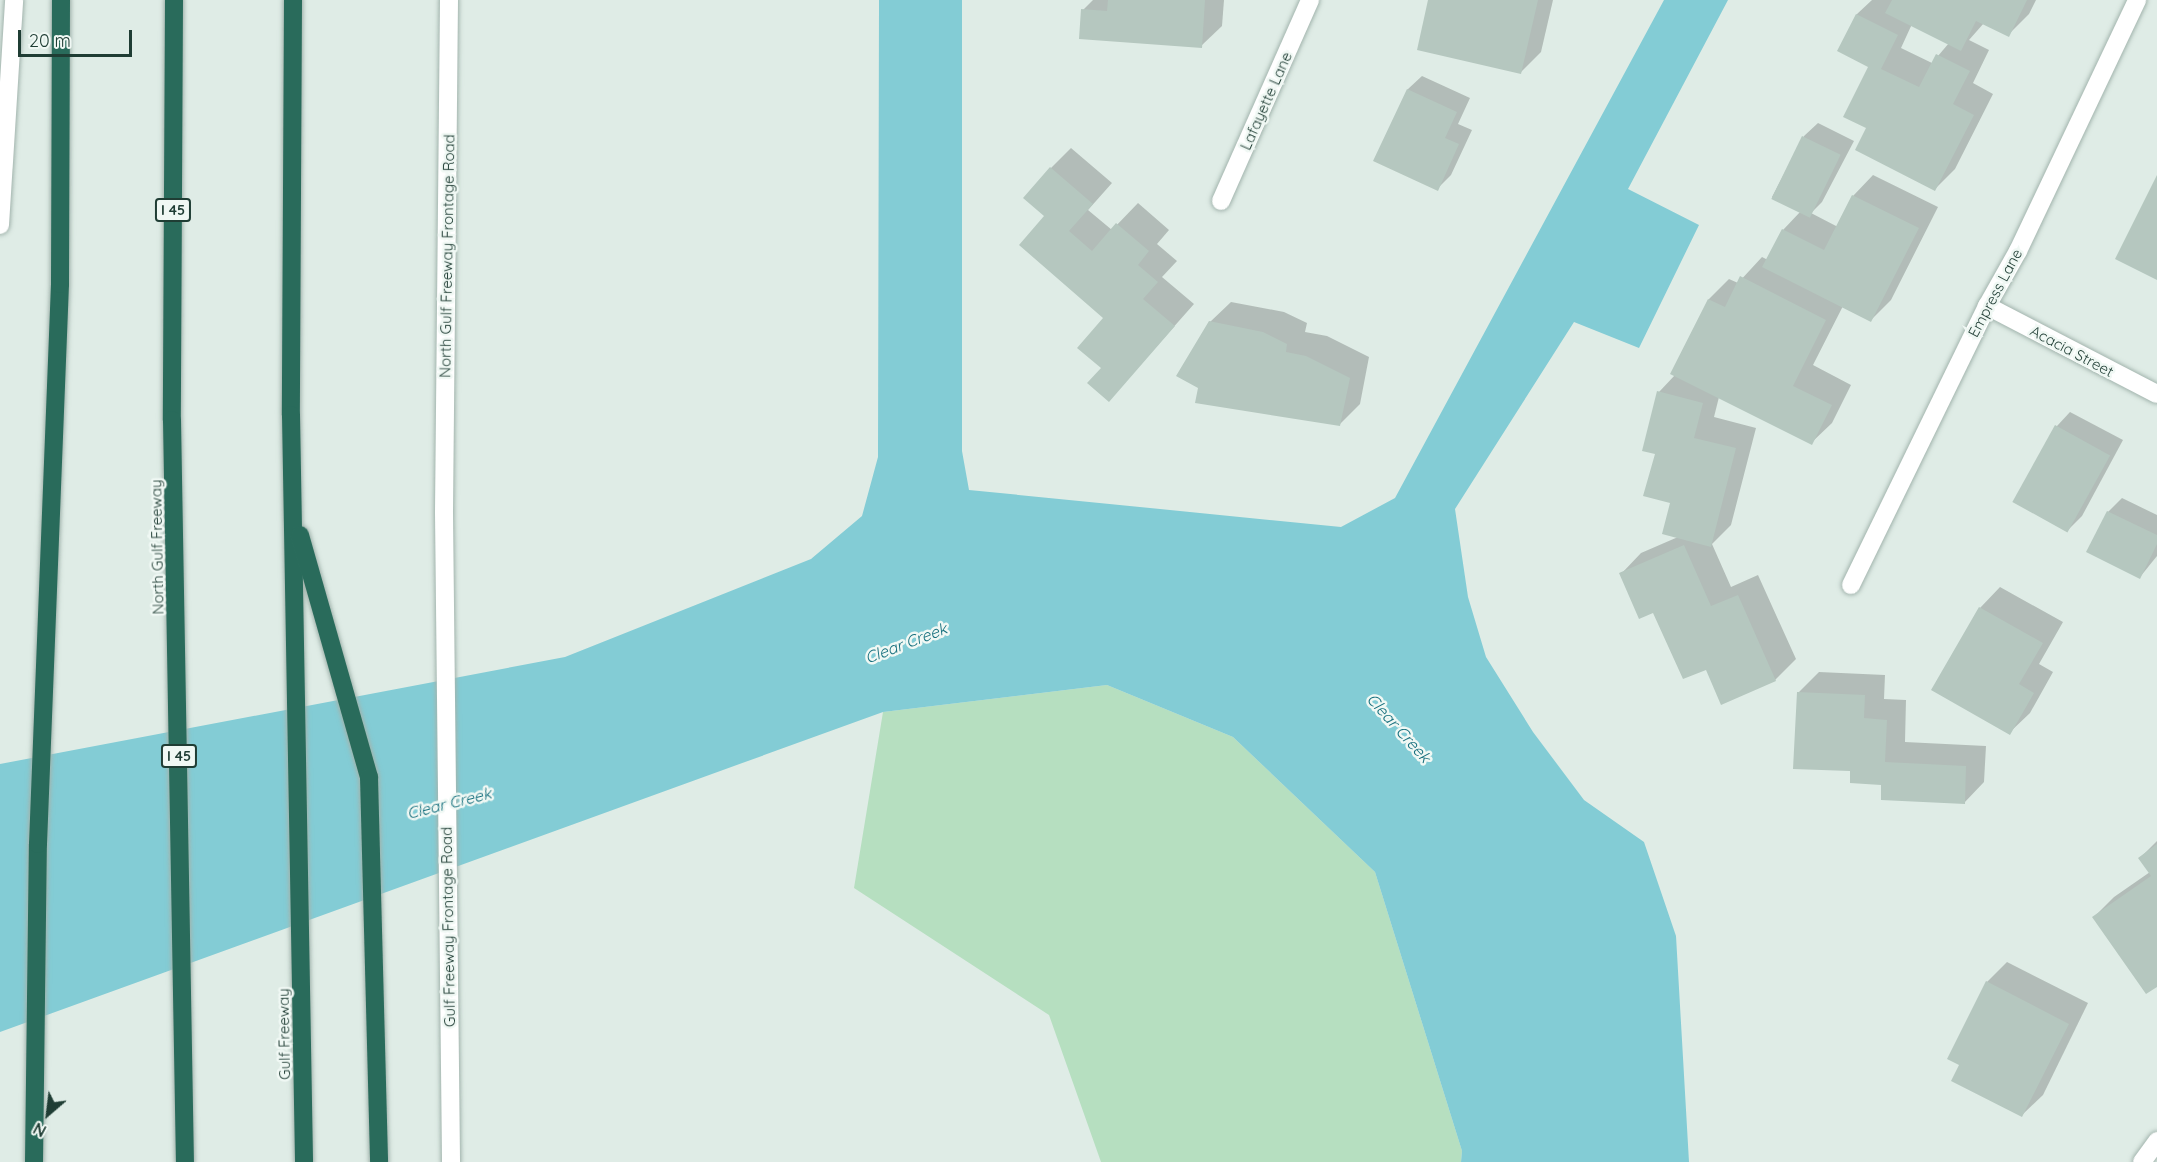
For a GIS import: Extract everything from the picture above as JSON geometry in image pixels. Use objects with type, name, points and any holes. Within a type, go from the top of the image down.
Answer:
[{"type":"highway","points":[[33,1162],[38,844],[60,284],[61,0]]},
{"type":"highway","name":"North Gulf Freeway","points":[[174,0],[172,420],[185,1162]]},
{"type":"highway","points":[[293,0],[291,415],[293,511],[369,777],[379,1162]]},
{"type":"highway","name":"Gulf Freeway","points":[[293,511],[304,1162]]},
{"type":"main road","points":[[0,225],[14,0]]},
{"type":"main road","name":"North Gulf Freeway Frontage Road","points":[[444,513],[449,0]]},
{"type":"main road","name":"Lafayette Lane","points":[[1221,201],[1310,0]]},
{"type":"main road","name":"Empress Lane","points":[[1851,585],[1987,306],[2018,251],[2137,0]]},
{"type":"main road","name":"Acacia Street","points":[[1987,306],[2157,394]]},
{"type":"main road","name":"Gulf Freeway Frontage Road","points":[[444,513],[451,1162]]},
{"type":"main road","points":[[2142,1162],[2157,1141]]},
{"type":"green space","points":[[1107,685],[1233,737],[1375,872],[1462,1151],[1461,1162],[1101,1162],[1049,1015],[854,888],[883,712]]},
{"type":"water","name":"Clear Creek","points":[[879,0],[962,0],[962,451],[969,490],[1341,527],[1395,498],[1664,0],[1728,0],[1628,189],[1699,225],[1639,348],[1574,322],[1455,509],[1468,597],[1486,657],[1533,732],[1584,800],[1644,842],[1676,936],[1689,1162],[1461,1162],[1462,1151],[1375,872],[1233,737],[1107,685],[883,712],[0,1032],[0,764],[565,657],[811,559],[862,516],[878,457]]},
{"type":"building","points":[[1108,0],[1205,0],[1202,48],[1079,39],[1081,9],[1107,11]]},
{"type":"building","points":[[1428,0],[1538,0],[1521,74],[1417,50]]},
{"type":"building","points":[[1892,0],[2027,0],[2009,37],[1976,21],[1961,51],[1885,13]]},
{"type":"building","points":[[1856,14],[1898,35],[1881,69],[1919,87],[1936,54],[1970,71],[1953,104],[1974,115],[1935,191],[1855,150],[1866,128],[1843,117],[1868,67],[1837,51]]},
{"type":"building","points":[[1407,89],[1457,112],[1445,138],[1459,144],[1438,191],[1373,161]]},
{"type":"building","points":[[1802,136],[1841,155],[1810,218],[1771,199]]},
{"type":"building","points":[[1050,167],[1093,204],[1069,231],[1092,251],[1116,223],[1149,251],[1138,265],[1158,282],[1143,299],[1175,326],[1109,402],[1087,383],[1101,368],[1077,348],[1103,318],[1019,245],[1044,216],[1023,198]]},
{"type":"building","points":[[2157,175],[2157,280],[2115,259]]},
{"type":"building","points":[[1852,195],[1919,228],[1871,322],[1762,267],[1782,229],[1824,250]]},
{"type":"building","points":[[1740,276],[1826,320],[1793,386],[1832,405],[1812,445],[1670,374],[1708,299],[1725,307]]},
{"type":"building","points":[[1209,321],[1263,332],[1287,344],[1286,352],[1306,356],[1350,378],[1340,426],[1195,403],[1198,388],[1176,376]]},
{"type":"building","points":[[1657,391],[1703,403],[1694,438],[1736,448],[1711,547],[1662,534],[1670,503],[1643,496],[1655,454],[1642,451]]},
{"type":"building","points":[[2055,425],[2110,456],[2067,533],[2012,502]]},
{"type":"building","points":[[2107,511],[2157,535],[2157,544],[2140,579],[2086,552]]},
{"type":"building","points":[[1684,545],[1711,606],[1738,595],[1776,681],[1721,705],[1706,670],[1683,679],[1653,613],[1639,619],[1619,573]]},
{"type":"building","points":[[1979,607],[2043,643],[2019,684],[2034,693],[2010,735],[1931,690]]},
{"type":"building","points":[[1797,692],[1865,695],[1864,718],[1887,720],[1885,762],[1966,766],[1965,804],[1881,800],[1881,785],[1850,783],[1850,771],[1793,769]]},
{"type":"building","points":[[2157,844],[2157,987],[2146,994],[2092,917],[2151,876],[2138,858]]},
{"type":"building","points":[[1986,981],[2069,1024],[2022,1117],[1951,1081],[1959,1065],[1947,1059]]}]
